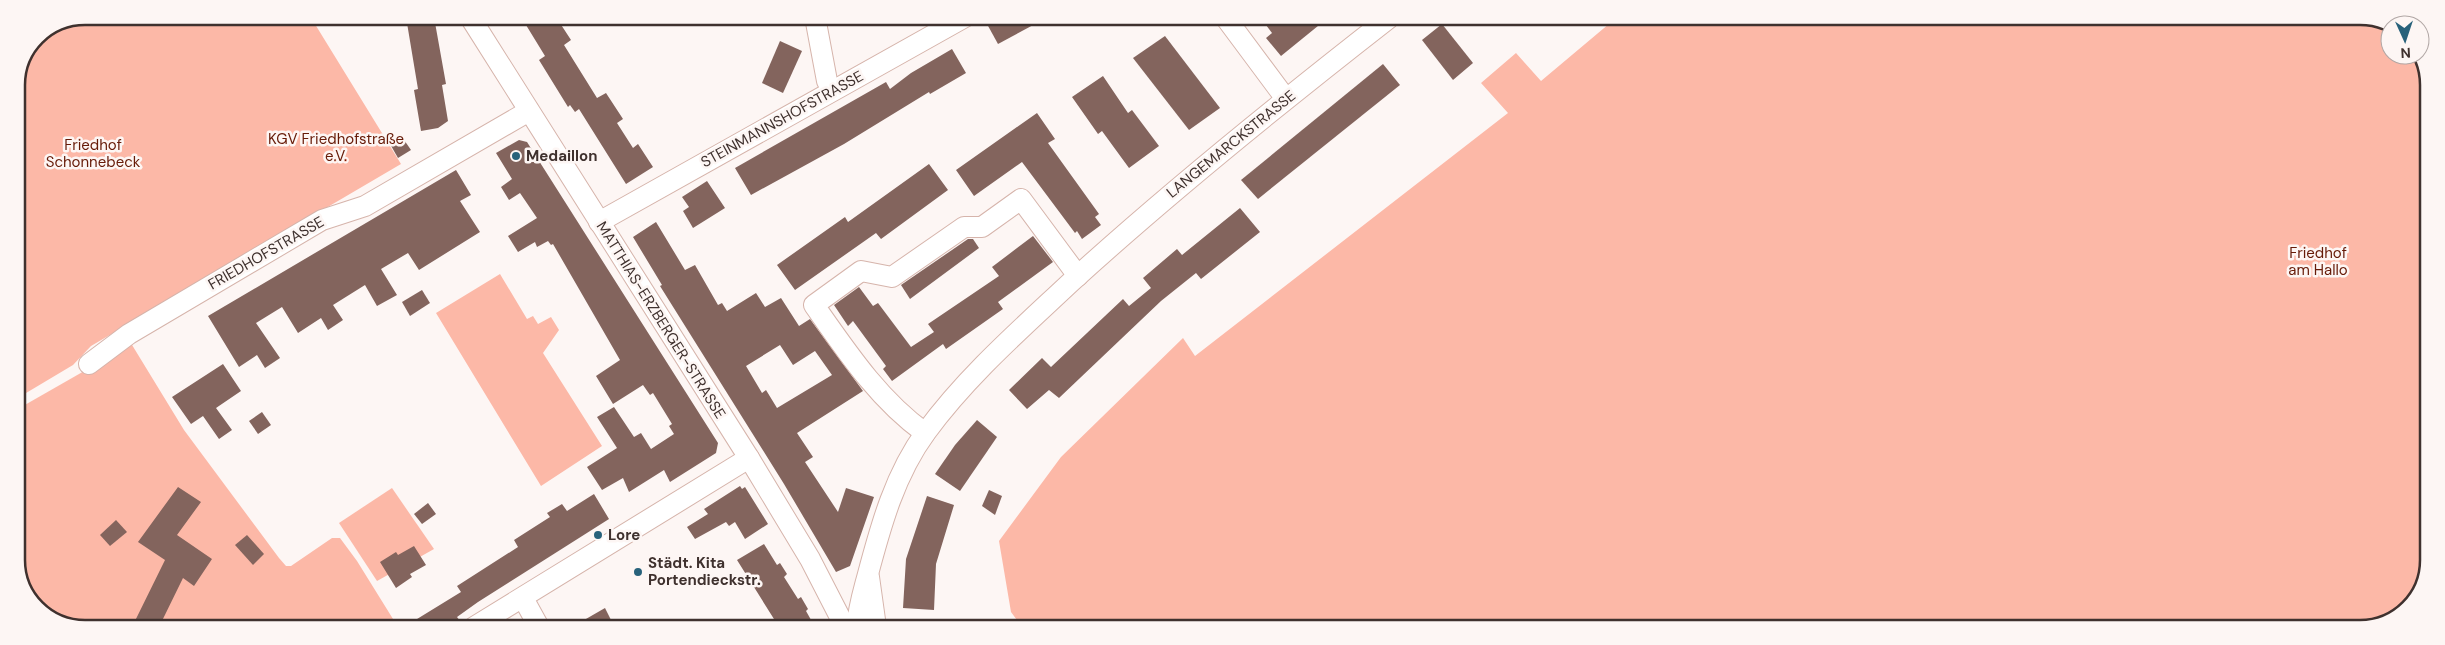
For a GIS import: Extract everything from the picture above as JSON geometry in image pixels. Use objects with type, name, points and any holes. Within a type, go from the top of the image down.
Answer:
[{"type":"street","name":"MATTHIAS-ERZBERGER-STRASSE","points":[[475,25],[749,458],[810,559],[841,620]]},
{"type":"street","points":[[816,25],[827,81],[832,90]]},
{"type":"street","name":"STEINMANNSHOFSTRASSE","points":[[600,222],[950,25]]},
{"type":"street","points":[[1231,25],[1286,98]]},
{"type":"street","name":"LANGEMARCKSTRASSE","points":[[857,620],[858,606],[878,536],[896,484],[925,433],[970,380],[1152,208],[1286,98],[1380,25]]},
{"type":"street","name":"FRIEDHOFSTRASSE","points":[[89,364],[129,334],[322,220],[365,206],[529,110]]},
{"type":"street","points":[[925,433],[905,417],[864,376],[814,305],[861,271],[892,277],[964,227],[982,227],[1022,199],[1078,276]]},
{"type":"street","points":[[486,620],[749,458]]},
{"type":"street","name":"LANGEMARCKSTRASSE","points":[[868,572],[875,620]]},
{"type":"street","points":[[523,598],[535,620]]},
{"type":"green space","points":[[316,25],[401,164],[91,346],[73,365],[25,394],[25,84],[26,73],[35,51],[51,35],[73,26]]},
{"type":"green space","name":"Friedhof am Hallo","points":[[1608,25],[2360,25],[2380,28],[2380,65],[2416,65],[2420,81],[2420,560],[2418,576],[2410,594],[2403,603],[2387,614],[2372,619],[2360,620],[1017,620],[1011,612],[999,541],[1061,457],[1183,338],[1195,356],[1508,113],[1481,83],[1516,53],[1541,81]]},
{"type":"green space","points":[[500,274],[527,319],[533,316],[538,324],[551,317],[559,330],[543,353],[602,446],[541,486],[436,313]]},
{"type":"green space","points":[[129,340],[184,430],[286,566],[291,566],[332,538],[340,538],[357,561],[394,620],[84,620],[69,618],[51,610],[37,597],[33,590],[27,576],[25,564],[25,405],[86,370]]},
{"type":"green space","points":[[392,488],[434,549],[377,581],[339,523]]},
{"type":"building","points":[[407,25],[435,25],[446,84],[442,85],[448,121],[438,128],[421,131],[414,90],[418,89]]},
{"type":"building","points":[[526,25],[561,25],[571,40],[564,45],[597,98],[606,93],[623,119],[617,123],[633,148],[638,144],[653,167],[626,184],[579,109],[575,112],[570,105],[568,107],[539,60],[545,56]]},
{"type":"building","points":[[988,25],[1033,25],[998,44]]},
{"type":"building","points":[[1266,25],[1319,25],[1281,56],[1266,38],[1272,33]]},
{"type":"building","points":[[1443,25],[1473,63],[1453,80],[1422,40]]},
{"type":"building","points":[[1165,36],[1220,108],[1189,130],[1133,58]]},
{"type":"building","points":[[780,41],[802,51],[783,93],[762,83]]},
{"type":"building","points":[[952,49],[966,73],[930,94],[929,92],[844,144],[751,195],[735,168],[886,82],[890,89],[911,73]]},
{"type":"building","points":[[1383,64],[1400,85],[1258,199],[1241,180]]},
{"type":"building","points":[[1103,76],[1128,113],[1132,110],[1159,146],[1129,168],[1102,131],[1098,134],[1072,97]]},
{"type":"building","points":[[1037,113],[1055,139],[1048,143],[1099,214],[1095,217],[1101,225],[1082,239],[1077,231],[1075,233],[1022,162],[974,196],[956,170]]},
{"type":"building","points":[[402,137],[411,150],[398,158],[390,144]]},
{"type":"building","points":[[519,140],[527,142],[718,443],[716,453],[670,482],[664,470],[629,492],[623,478],[602,490],[587,467],[617,448],[597,417],[614,407],[634,437],[641,433],[651,449],[674,434],[669,426],[672,424],[653,393],[650,395],[643,385],[613,404],[596,376],[620,360],[553,244],[551,245],[548,241],[537,247],[535,242],[518,252],[508,236],[537,218],[520,193],[509,200],[501,187],[512,179],[496,153]]},
{"type":"building","points":[[929,164],[948,190],[881,239],[876,233],[795,290],[777,265],[845,217],[848,222]]},
{"type":"building","points":[[456,170],[471,195],[460,201],[480,232],[419,270],[408,253],[381,269],[397,295],[377,306],[365,285],[333,305],[343,320],[328,330],[321,318],[298,333],[282,307],[256,323],[280,358],[265,368],[257,355],[239,367],[208,316]]},
{"type":"building","points":[[707,181],[725,208],[693,228],[683,211],[689,207],[682,197]]},
{"type":"building","points":[[1240,208],[1260,232],[1201,279],[1196,273],[1161,301],[1059,398],[1049,390],[1027,409],[1009,390],[1042,358],[1051,367],[1123,299],[1129,306],[1151,288],[1143,278],[1177,249],[1182,255]]},
{"type":"building","points":[[656,222],[685,270],[695,265],[718,305],[722,303],[727,311],[756,293],[765,307],[781,298],[799,326],[810,319],[863,391],[797,433],[813,457],[805,462],[838,512],[846,488],[874,497],[850,566],[836,572],[784,484],[660,286],[662,285],[633,237]],"holes":[[[780,345],[793,365],[815,351],[832,375],[777,408],[766,390],[762,393],[746,366]]]},
{"type":"building","points":[[1033,236],[1053,262],[998,302],[1003,309],[946,349],[943,344],[892,381],[883,369],[886,366],[853,321],[848,326],[834,305],[859,287],[873,306],[878,303],[911,347],[934,332],[928,324],[999,276],[992,267]]},
{"type":"building","points":[[968,239],[973,239],[979,248],[910,299],[901,285]]},
{"type":"building","points":[[422,290],[430,303],[410,316],[402,302]]},
{"type":"building","points":[[223,364],[241,391],[216,408],[232,430],[219,439],[203,416],[191,424],[172,397]]},
{"type":"building","points":[[262,412],[271,425],[258,434],[249,421]]},
{"type":"building","points":[[977,420],[997,437],[960,491],[935,474],[955,445]]},
{"type":"building","points":[[740,486],[742,489],[745,487],[768,524],[745,539],[735,522],[729,526],[726,522],[695,539],[687,527],[708,514],[704,509]]},
{"type":"building","points":[[178,487],[201,502],[177,535],[212,559],[194,586],[183,578],[162,620],[135,620],[165,560],[138,542]]},
{"type":"building","points":[[989,490],[1002,496],[995,515],[982,506]]},
{"type":"building","points":[[594,494],[609,519],[478,602],[457,617],[459,620],[415,620],[461,592],[457,586],[518,547],[514,540],[550,517],[547,513],[562,504],[567,511]]},
{"type":"building","points":[[927,496],[954,505],[936,564],[934,610],[903,608],[906,559]]},
{"type":"building","points":[[428,503],[436,514],[422,524],[414,514]]},
{"type":"building","points":[[116,520],[127,532],[110,546],[100,535]]},
{"type":"building","points":[[247,535],[264,554],[253,565],[235,545]]},
{"type":"building","points":[[764,544],[777,565],[780,563],[787,574],[784,577],[798,599],[801,597],[808,609],[806,611],[811,620],[775,620],[737,560]]},
{"type":"building","points":[[414,546],[426,565],[410,574],[412,577],[396,588],[380,562],[396,552],[398,555]]},
{"type":"building","points":[[605,608],[611,620],[584,620]]},
{"type":"place","name":"Medaillon","points":[[516,156]]},
{"type":"place","name":"Lore","points":[[598,535]]},
{"type":"place","name":"Städt. Kita Portendieckstr.","points":[[638,572]]},
{"type":"park label","name":"KGV Friedhofstraße e.V.","points":[[336,148]]},
{"type":"park label","name":"Friedhof Schonnebeck","points":[[93,154]]}]
